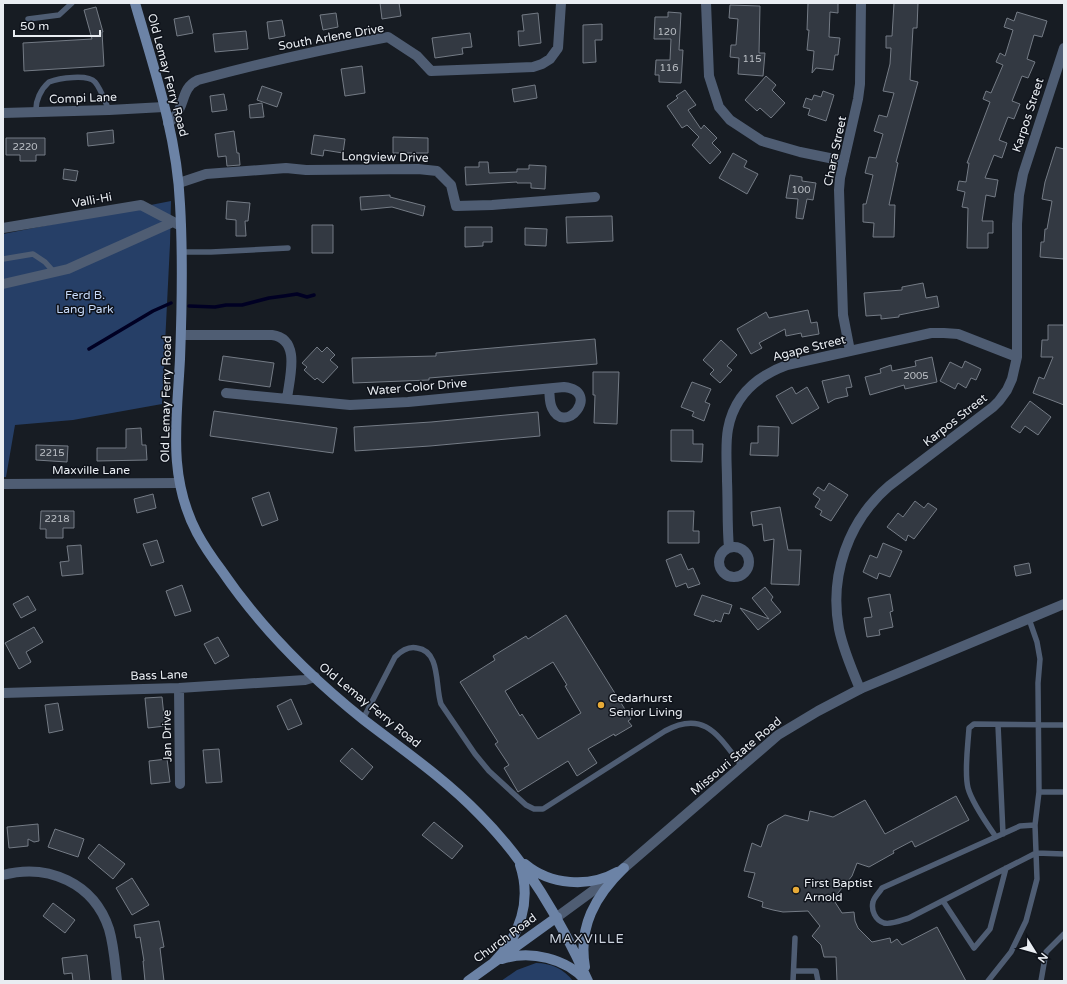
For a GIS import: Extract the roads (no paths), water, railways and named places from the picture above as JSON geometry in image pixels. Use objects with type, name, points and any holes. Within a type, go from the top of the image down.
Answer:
[{"type":"main road","name":"Old Lemay Ferry Road","points":[[135,3],[168,123],[179,183],[177,224],[182,252],[181,335],[176,450],[179,483],[185,505],[196,531],[228,580],[271,634],[314,678],[363,719],[441,779],[477,811],[501,837],[518,858],[557,917],[572,945],[587,981]]},
{"type":"main road","points":[[518,858],[541,874],[569,882],[598,880],[624,868]]},
{"type":"main road","points":[[494,962],[514,938],[522,919],[525,888],[524,878],[518,858]]},
{"type":"main road","points":[[587,981],[584,948],[588,922],[598,898],[624,868]]},
{"type":"main road","name":"Church Road","points":[[468,981],[557,917]]},
{"type":"main road","points":[[494,962],[514,956],[525,955],[548,958],[566,966],[587,981]]},
{"type":"street","name":"South Arlene Drive","points":[[168,123],[176,116],[186,89],[191,83],[198,80],[328,48],[388,38],[417,56],[431,71],[533,67],[550,59],[558,48],[561,3]]},
{"type":"street","points":[[706,3],[709,76],[719,107],[730,120],[762,142],[800,152],[844,160]]},
{"type":"street","name":"Chara Street","points":[[850,352],[842,315],[839,205],[840,178],[860,84],[861,3]]},
{"type":"street","name":"Karpos Street","points":[[860,689],[839,630],[837,614],[838,575],[848,541],[868,507],[884,491],[1000,401],[1012,379],[1018,357],[1017,224],[1019,195],[1026,159],[1064,48]]},
{"type":"street","name":"Compi Lane","points":[[3,113],[164,107]]},
{"type":"street","name":"Longview Drive","points":[[179,183],[206,174],[286,168],[306,170],[418,168],[437,171],[451,185],[456,206],[492,205],[595,197]]},
{"type":"street","name":"Valli-Hi","points":[[3,228],[140,205],[177,224]]},
{"type":"street","points":[[3,284],[68,268],[177,224]]},
{"type":"street","name":"Agape Street","points":[[729,548],[727,434],[732,414],[738,401],[762,376],[773,370],[787,366],[923,335],[944,333],[965,336],[1018,357]]},
{"type":"street","points":[[181,335],[272,335],[283,339],[290,348],[292,358],[287,399]]},
{"type":"street","name":"Water Color Drive","points":[[226,393],[338,405],[355,405],[408,402],[549,389]]},
{"type":"street","name":"Maxville Lane","points":[[3,484],[179,483]]},
{"type":"street","name":"Missouri State Road","points":[[557,917],[624,868],[742,766],[788,729],[818,710],[860,689],[1064,604]]},
{"type":"street","name":"Bass Lane","points":[[3,693],[179,688],[305,680],[314,678]]},
{"type":"street","name":"Jan Drive","points":[[179,688],[180,784]]},
{"type":"street","points":[[3,875],[26,871],[48,873],[68,880],[87,894],[98,907],[109,928],[117,981]]},
{"type":"lane","points":[[28,18],[59,15],[71,3]]},
{"type":"lane","points":[[36,112],[41,91],[49,82],[77,78],[94,80],[109,110]]},
{"type":"lane","points":[[182,252],[288,248]]},
{"type":"lane","points":[[3,259],[33,254],[45,262],[54,272]]},
{"type":"lane","points":[[988,981],[1011,952],[1026,921],[1037,879],[1035,825],[1039,792],[1038,683],[1040,659],[1037,642],[1029,619]]},
{"type":"lane","points":[[363,719],[395,657],[406,649],[416,647],[426,651],[432,658],[435,664],[441,704],[478,759],[519,799],[534,809],[543,809],[665,730],[684,722],[696,723],[708,728],[742,766]]},
{"type":"lane","points":[[996,837],[981,816],[968,788],[967,770],[969,728],[974,724],[1064,725]]},
{"type":"lane","points":[[998,725],[1003,834]]},
{"type":"lane","points":[[1039,792],[1064,792]]},
{"type":"lane","points":[[1035,825],[1020,826],[882,888],[873,901],[873,912],[878,919],[885,923],[893,923],[909,918],[1036,853],[1064,854]]},
{"type":"lane","points":[[942,901],[974,948],[990,929],[1006,868]]},
{"type":"lane","points":[[1041,981],[1046,952],[1064,934]]},
{"type":"lane","points":[[794,981],[795,938]]},
{"type":"lane","points":[[794,971],[816,971],[818,981]]},
{"type":"waterway","points":[[189,306],[215,307],[242,305],[269,298],[297,294],[307,297],[314,295]]},
{"type":"waterway","points":[[89,349],[153,311],[171,303]]},
{"type":"place","name":"Cedarhurst Senior Living","points":[[601,705]]},
{"type":"place","name":"First Baptist Arnold","points":[[796,890]]},
{"type":"district","name":"MAXVILLE","points":[[587,939]]},
{"type":"park label","name":"Ferd B. Lang Park","points":[[85,302]]}]
